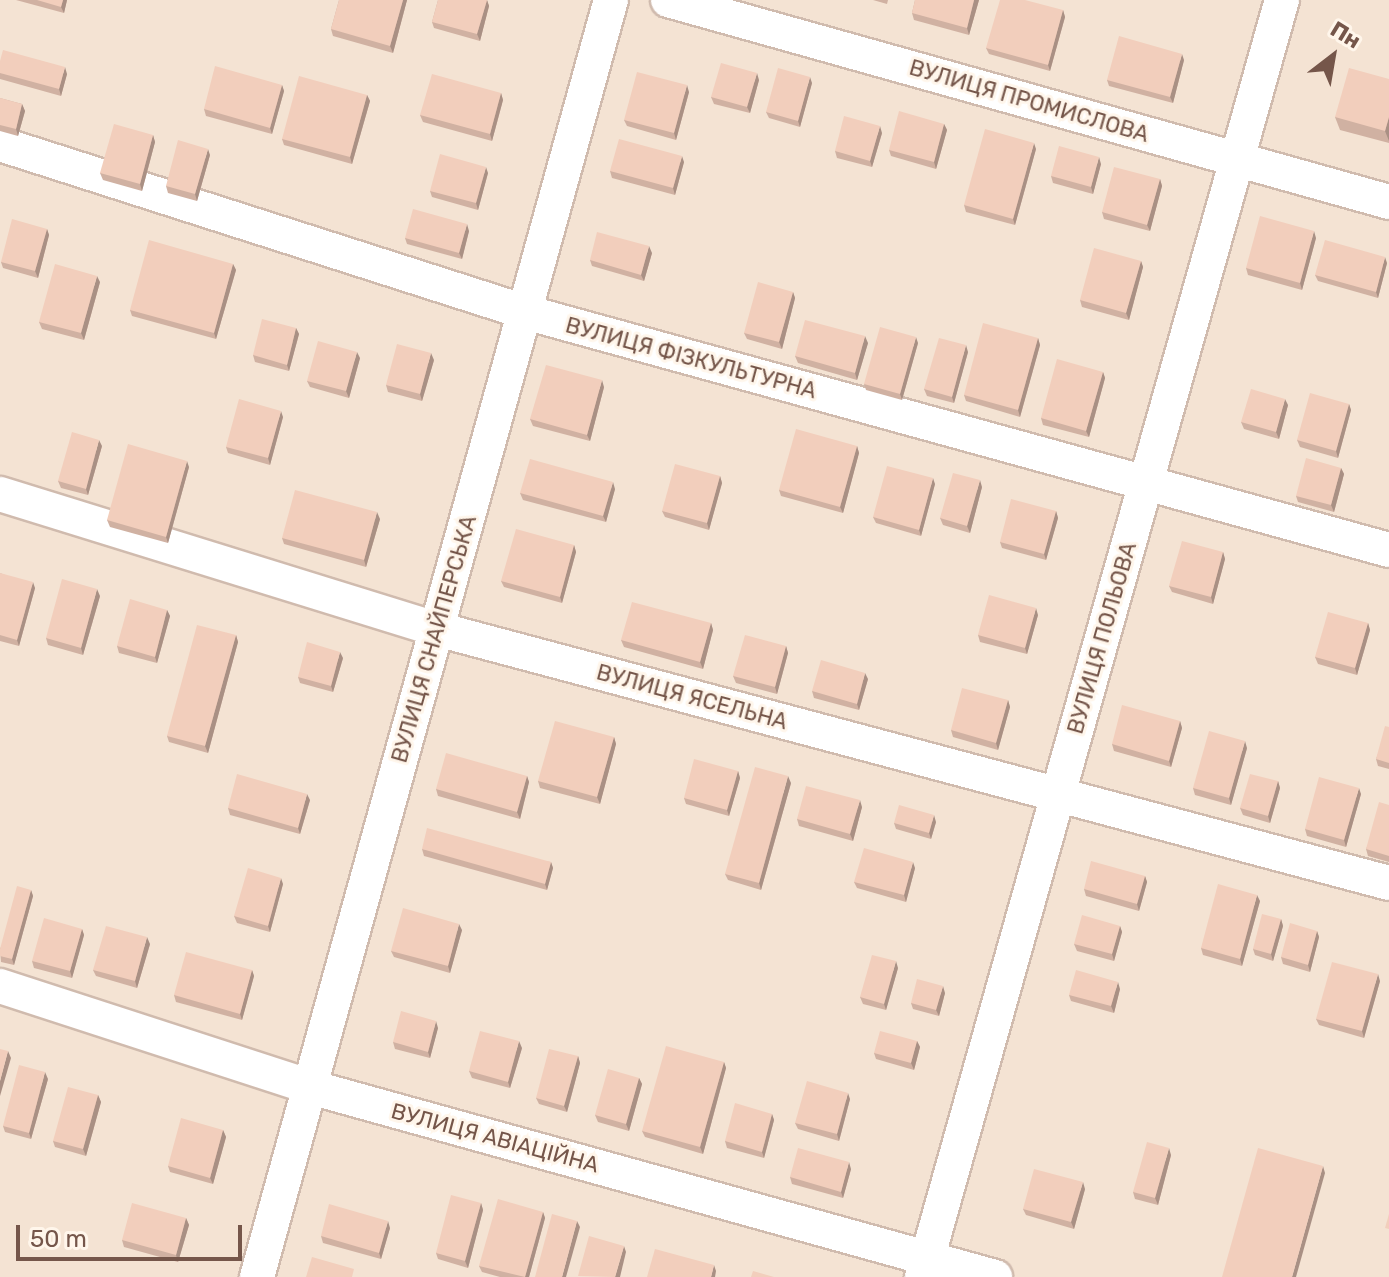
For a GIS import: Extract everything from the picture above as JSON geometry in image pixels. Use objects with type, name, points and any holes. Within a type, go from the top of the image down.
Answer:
[{"type":"street","name":"ВУЛИЦЯ СНАЙПЕРСЬКА","points":[[257,1277],[611,0]]},
{"type":"street","name":"ВУЛИЦЯ ПРОМИСЛОВА","points":[[668,0],[1389,202]]},
{"type":"street","name":"ВУЛИЦЯ ПОЛЬОВА","points":[[925,1267],[1282,0]]},
{"type":"street","name":"ВУЛИЦЯ ФІЗКУЛЬТУРНА","points":[[0,144],[525,312],[1389,550]]},
{"type":"street","name":"ВУЛИЦЯ ЯСЕЛЬНА","points":[[0,494],[437,629],[1389,883]]},
{"type":"street","name":"ВУЛИЦЯ АВІАЦІЙНА","points":[[0,986],[310,1087],[925,1267],[995,1277]]},
{"type":"shaded area","points":[[0,0],[1389,0],[1389,1277],[0,1277]]},
{"type":"building","points":[[37,0],[63,0],[61,7]]},
{"type":"building","points":[[339,0],[403,0],[390,46],[331,29]]},
{"type":"building","points":[[438,0],[487,0],[477,34],[432,22]]},
{"type":"building","points":[[915,0],[974,0],[967,28],[912,13]]},
{"type":"building","points":[[1000,0],[1025,0],[1063,10],[1048,65],[986,48]]},
{"type":"building","points":[[1119,36],[1182,54],[1170,97],[1107,80]]},
{"type":"building","points":[[3,50],[65,67],[59,89],[0,73]]},
{"type":"building","points":[[721,63],[757,73],[747,107],[711,97]]},
{"type":"building","points":[[215,66],[282,85],[270,128],[204,109]]},
{"type":"building","points":[[778,68],[810,77],[798,121],[766,112]]},
{"type":"building","points":[[1349,68],[1389,79],[1389,117],[1385,131],[1335,117]]},
{"type":"building","points":[[637,72],[687,85],[674,133],[624,120]]},
{"type":"building","points":[[432,74],[501,93],[490,134],[420,115]]},
{"type":"building","points":[[299,76],[367,95],[350,157],[282,139]]},
{"type":"building","points":[[0,98],[22,104],[16,129],[0,125]]},
{"type":"building","points":[[899,111],[944,124],[934,162],[889,150]]},
{"type":"building","points":[[844,116],[880,126],[870,161],[835,151]]},
{"type":"building","points":[[114,124],[153,135],[140,184],[100,173]]},
{"type":"building","points":[[985,129],[1034,143],[1013,219],[964,205]]},
{"type":"building","points":[[619,139],[682,156],[673,188],[610,171]]},
{"type":"building","points":[[178,140],[208,149],[195,194],[166,186]]},
{"type":"building","points":[[1059,146],[1099,157],[1091,187],[1051,176]]},
{"type":"building","points":[[440,154],[486,167],[476,203],[430,191]]},
{"type":"building","points":[[1114,167],[1160,179],[1147,225],[1102,212]]},
{"type":"building","points":[[413,209],[467,224],[459,253],[405,238]]},
{"type":"building","points":[[1260,216],[1314,231],[1300,283],[1246,268]]},
{"type":"building","points":[[12,219],[47,229],[35,271],[1,262]]},
{"type":"building","points":[[597,232],[649,246],[641,275],[590,260]]},
{"type":"building","points":[[149,240],[233,264],[214,333],[130,310]]},
{"type":"building","points":[[1325,240],[1385,257],[1376,292],[1315,275]]},
{"type":"building","points":[[1094,248],[1141,261],[1126,313],[1080,300]]},
{"type":"building","points":[[55,264],[97,276],[81,333],[39,322]]},
{"type":"building","points":[[758,282],[793,292],[779,342],[744,333]]},
{"type":"building","points":[[262,319],[296,328],[287,365],[253,355]]},
{"type":"building","points":[[805,320],[865,336],[855,373],[795,356]]},
{"type":"building","points":[[983,323],[1038,338],[1018,410],[964,395]]},
{"type":"building","points":[[880,327],[916,337],[900,394],[864,384]]},
{"type":"building","points":[[939,338],[966,345],[952,397],[924,389]]},
{"type":"building","points":[[318,341],[357,352],[346,391],[307,381]]},
{"type":"building","points":[[397,344],[431,353],[420,394],[386,385]]},
{"type":"building","points":[[1057,359],[1103,372],[1086,431],[1041,418]]},
{"type":"building","points":[[546,365],[602,380],[587,435],[530,419]]},
{"type":"building","points":[[1251,389],[1285,399],[1276,432],[1241,422]]},
{"type":"building","points":[[1310,393],[1349,404],[1336,451],[1297,440]]},
{"type":"building","points":[[239,399],[281,411],[268,458],[226,447]]},
{"type":"building","points":[[796,429],[857,446],[840,507],[779,490]]},
{"type":"building","points":[[72,432],[99,440],[86,489],[58,481]]},
{"type":"building","points":[[128,444],[187,461],[166,537],[107,520]]},
{"type":"building","points":[[1306,458],[1341,468],[1331,505],[1296,496]]},
{"type":"building","points":[[530,459],[613,482],[603,516],[520,493]]},
{"type":"building","points":[[675,464],[720,476],[707,523],[662,511]]},
{"type":"building","points":[[887,466],[933,478],[919,530],[873,517]]},
{"type":"building","points":[[953,473],[980,480],[967,526],[940,518]]},
{"type":"building","points":[[295,490],[377,512],[364,560],[282,538]]},
{"type":"building","points":[[1011,499],[1056,511],[1044,554],[1000,542]]},
{"type":"building","points":[[516,529],[574,545],[560,597],[501,581]]},
{"type":"building","points":[[1182,541],[1223,552],[1211,597],[1169,586]]},
{"type":"building","points":[[0,573],[33,582],[17,640],[0,635]]},
{"type":"building","points":[[62,579],[97,589],[81,648],[46,638]]},
{"type":"building","points":[[989,595],[1036,608],[1025,648],[978,635]]},
{"type":"building","points":[[130,599],[167,610],[155,657],[117,646]]},
{"type":"building","points":[[632,602],[711,623],[700,662],[621,640]]},
{"type":"building","points":[[1328,612],[1368,623],[1355,668],[1315,657]]},
{"type":"building","points":[[197,625],[236,635],[205,746],[167,736]]},
{"type":"building","points":[[745,635],[786,646],[775,687],[733,676]]},
{"type":"building","points":[[307,642],[340,652],[331,686],[298,677]]},
{"type":"building","points":[[821,660],[865,673],[857,704],[812,691]]},
{"type":"building","points":[[962,688],[1008,700],[996,743],[951,730]]},
{"type":"building","points":[[1122,705],[1180,721],[1169,761],[1112,744]]},
{"type":"building","points":[[555,721],[614,737],[597,797],[538,781]]},
{"type":"building","points":[[1385,726],[1389,727],[1389,763],[1376,759]]},
{"type":"building","points":[[1209,731],[1245,741],[1229,798],[1193,788]]},
{"type":"building","points":[[446,753],[527,776],[517,812],[436,789]]},
{"type":"building","points":[[694,759],[738,771],[727,810],[684,798]]},
{"type":"building","points":[[755,767],[788,776],[759,883],[725,874]]},
{"type":"building","points":[[237,774],[307,794],[298,828],[228,808]]},
{"type":"building","points":[[1250,774],[1278,781],[1268,816],[1240,808]]},
{"type":"building","points":[[1319,777],[1359,788],[1344,840],[1305,829]]},
{"type":"building","points":[[806,786],[860,800],[850,834],[797,819]]},
{"type":"building","points":[[1379,802],[1389,805],[1389,856],[1366,849]]},
{"type":"building","points":[[899,805],[934,815],[929,833],[894,823]]},
{"type":"building","points":[[427,828],[551,862],[545,884],[422,849]]},
{"type":"building","points":[[864,848],[913,862],[904,895],[854,882]]},
{"type":"building","points":[[1091,861],[1145,876],[1137,904],[1084,889]]},
{"type":"building","points":[[248,868],[281,878],[268,926],[234,916]]},
{"type":"building","points":[[1218,884],[1257,895],[1240,959],[1201,948]]},
{"type":"building","points":[[17,886],[31,890],[12,959],[0,956],[0,949]]},
{"type":"building","points":[[403,908],[459,924],[448,966],[391,951]]},
{"type":"building","points":[[1262,914],[1281,919],[1271,954],[1253,949]]},
{"type":"building","points":[[1082,915],[1120,926],[1112,954],[1074,944]]},
{"type":"building","points":[[44,918],[82,929],[70,971],[32,961]]},
{"type":"building","points":[[1290,923],[1317,931],[1308,965],[1281,957]]},
{"type":"building","points":[[106,926],[147,937],[135,981],[93,970]]},
{"type":"building","points":[[186,952],[252,970],[240,1014],[174,995]]},
{"type":"building","points":[[872,955],[896,961],[884,1004],[860,997]]},
{"type":"building","points":[[1332,962],[1378,974],[1362,1031],[1316,1019]]},
{"type":"building","points":[[1076,970],[1118,982],[1111,1006],[1069,995]]},
{"type":"building","points":[[917,979],[943,986],[936,1010],[911,1003]]},
{"type":"building","points":[[401,1011],[436,1021],[428,1052],[393,1042]]},
{"type":"building","points":[[480,1031],[519,1041],[508,1082],[469,1071]]},
{"type":"building","points":[[880,1031],[917,1041],[911,1063],[874,1053]]},
{"type":"building","points":[[666,1046],[724,1062],[700,1147],[642,1131]]},
{"type":"building","points":[[0,1049],[8,1051],[0,1081]]},
{"type":"building","points":[[549,1049],[578,1056],[564,1106],[536,1098]]},
{"type":"building","points":[[19,1065],[45,1072],[29,1133],[3,1126]]},
{"type":"building","points":[[608,1069],[639,1078],[626,1124],[595,1115]]},
{"type":"building","points":[[807,1081],[848,1093],[837,1134],[795,1123]]},
{"type":"building","points":[[68,1087],[98,1095],[83,1149],[53,1141]]},
{"type":"building","points":[[735,1103],[772,1114],[762,1152],[725,1141]]},
{"type":"building","points":[[181,1118],[223,1130],[210,1178],[168,1166]]},
{"type":"building","points":[[1147,1142],[1169,1148],[1155,1198],[1133,1192]]},
{"type":"building","points":[[798,1148],[849,1162],[841,1192],[790,1177]]},
{"type":"building","points":[[1258,1148],[1323,1166],[1292,1277],[1222,1277]]},
{"type":"building","points":[[1034,1169],[1083,1182],[1071,1222],[1023,1209]]},
{"type":"building","points":[[451,1195],[481,1203],[465,1261],[436,1253]]},
{"type":"building","points":[[498,1199],[543,1212],[525,1277],[479,1266]]},
{"type":"building","points":[[132,1203],[186,1218],[176,1255],[122,1240]]},
{"type":"building","points":[[329,1204],[388,1221],[379,1253],[321,1236]]},
{"type":"building","points":[[552,1214],[577,1221],[562,1277],[535,1277]]},
{"type":"building","points":[[589,1236],[624,1246],[615,1277],[578,1276]]},
{"type":"building","points":[[655,1249],[714,1265],[711,1277],[647,1277]]},
{"type":"building","points":[[312,1257],[354,1269],[352,1277],[306,1277]]},
{"type":"building","points":[[753,1271],[774,1277],[751,1277]]}]
